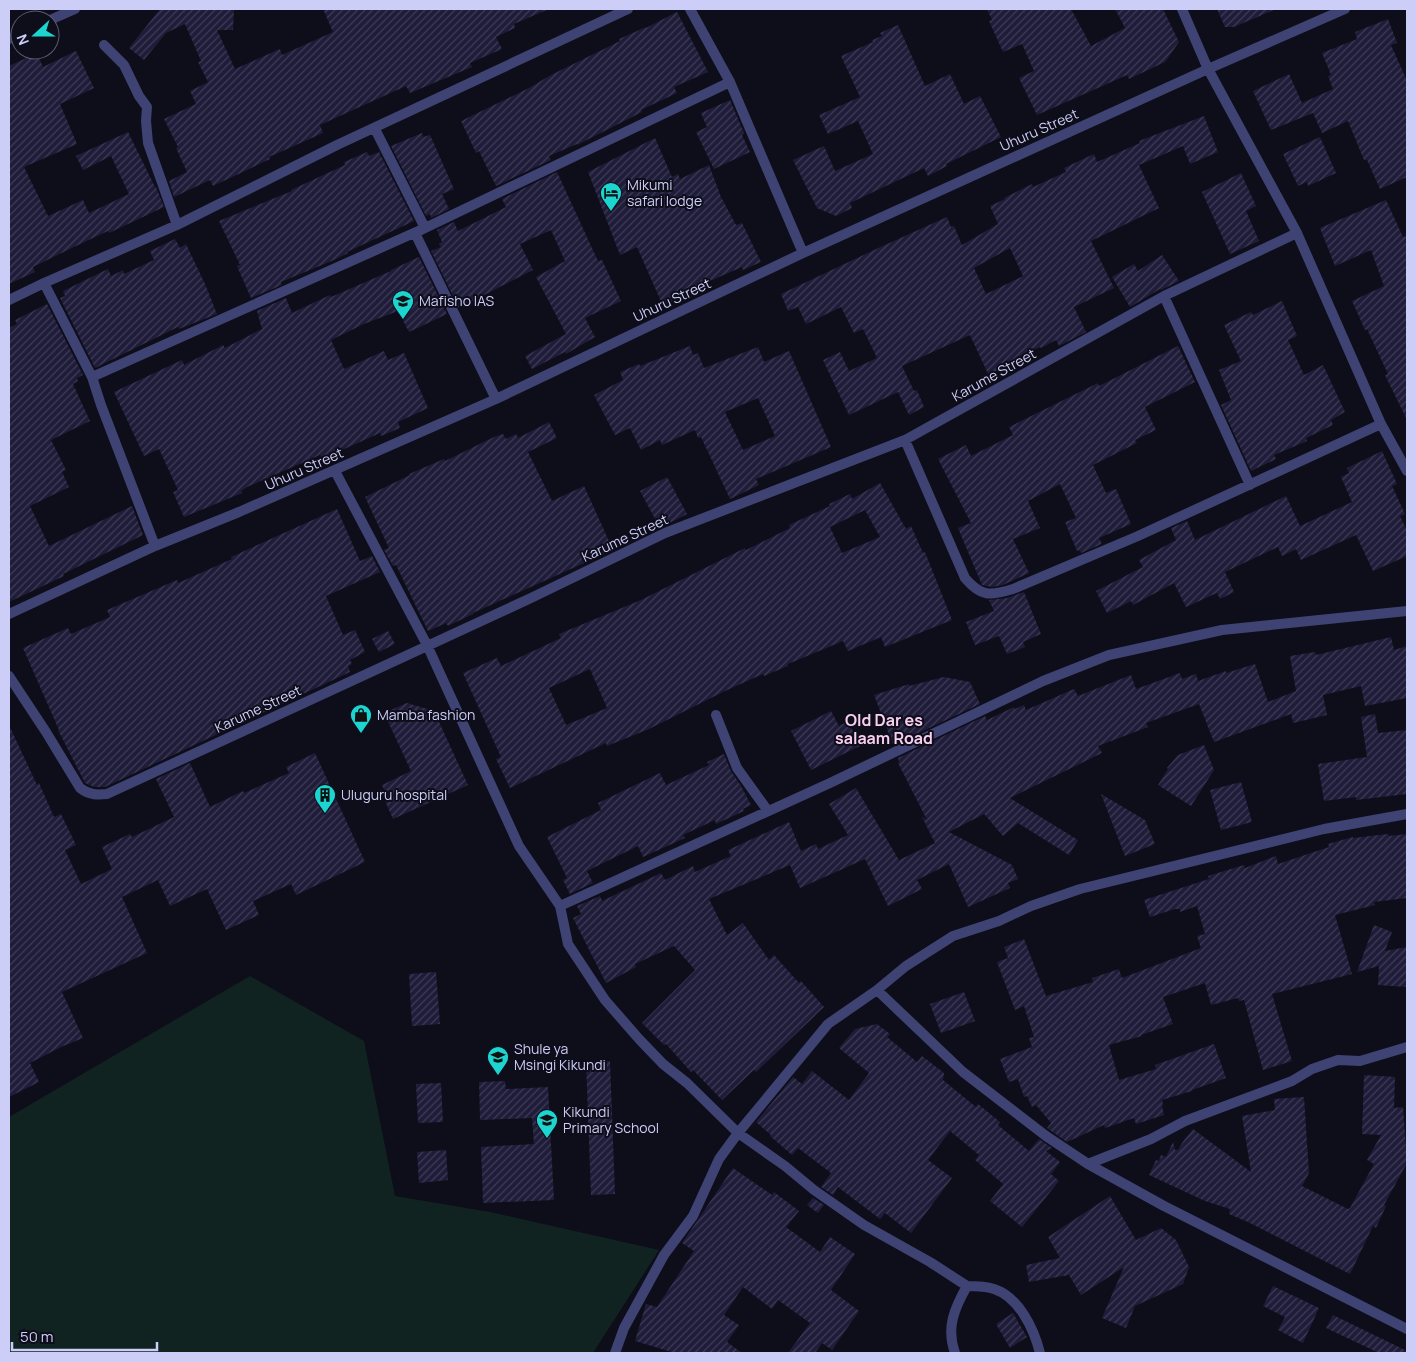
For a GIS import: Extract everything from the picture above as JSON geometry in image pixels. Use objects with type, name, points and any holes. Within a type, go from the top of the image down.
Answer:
[{"type":"street","points":[[60,16],[76,9]]},
{"type":"street","points":[[9,300],[178,225],[337,146],[628,9]]},
{"type":"street","points":[[690,9],[730,82],[803,253]]},
{"type":"street","points":[[1182,9],[1208,69],[1297,233],[1381,424],[1407,471]]},
{"type":"street","name":"Uhuru Street","points":[[9,614],[155,546],[496,399],[803,253],[1208,69],[1345,9]]},
{"type":"street","points":[[104,45],[124,66],[138,96],[147,107],[148,143],[178,225]]},
{"type":"street","points":[[496,399],[415,233],[730,82]]},
{"type":"street","points":[[375,129],[425,228]]},
{"type":"street","points":[[92,377],[425,228]]},
{"type":"street","name":"Karume Street","points":[[9,676],[80,788],[86,793],[107,794],[665,534],[904,440],[1164,296],[1297,233]]},
{"type":"street","points":[[44,283],[92,377],[100,405],[155,546]]},
{"type":"street","points":[[1164,296],[1250,484]]},
{"type":"street","points":[[904,440],[965,578],[972,587],[980,592],[993,595],[1013,589],[1111,548],[1381,424]]},
{"type":"street","points":[[335,470],[428,645],[519,846],[560,906],[568,944],[605,1000],[663,1064],[686,1083],[738,1133],[785,1166],[814,1190],[864,1225],[930,1262],[967,1286],[983,1286],[995,1289],[1012,1300],[1026,1318],[1040,1353]]},
{"type":"street","points":[[560,906],[768,811],[1043,681],[1108,655],[1222,630],[1407,611]]},
{"type":"street","points":[[716,715],[737,768],[768,811]]},
{"type":"street","points":[[615,1353],[624,1328],[664,1255],[693,1216],[719,1159],[738,1133],[828,1024],[877,990],[906,966],[953,936],[999,921],[1031,906],[1080,889],[1324,829],[1407,814]]},
{"type":"street","points":[[877,990],[963,1072],[1046,1136],[1088,1164],[1164,1206],[1407,1329]]},
{"type":"street","points":[[1088,1164],[1151,1139],[1185,1121],[1292,1081],[1312,1069],[1338,1060],[1360,1061],[1407,1047]]},
{"type":"street","points":[[955,1353],[951,1328],[952,1319],[956,1304],[967,1286]]},
{"type":"green space","points":[[250,976],[364,1041],[395,1196],[490,1212],[659,1250],[593,1353],[9,1353],[9,1117]]},
{"type":"building","points":[[160,9],[234,9],[233,30],[217,30],[235,69],[280,49],[282,55],[333,32],[323,9],[549,9],[514,24],[515,28],[496,37],[502,49],[470,63],[472,67],[410,93],[406,86],[320,125],[323,133],[269,157],[270,159],[213,186],[210,180],[174,197],[169,181],[187,172],[176,148],[178,147],[164,119],[196,104],[190,91],[208,82],[198,62],[201,61],[185,24],[166,33],[144,60],[129,48]]},
{"type":"building","points":[[987,9],[1071,9],[1091,46],[1125,28],[1115,9],[1163,9],[1179,42],[1165,62],[1129,79],[1127,75],[1037,115],[1019,78],[1034,71],[1022,44],[1003,52],[989,21],[992,20]]},
{"type":"building","points":[[1217,9],[1276,9],[1234,27],[1225,27]]},
{"type":"building","points":[[677,12],[708,72],[674,87],[677,93],[641,110],[642,112],[577,145],[549,156],[551,160],[496,186],[479,151],[476,153],[461,121],[620,41],[619,39]]},
{"type":"building","points":[[1388,19],[1397,43],[1391,45],[1407,81],[1407,177],[1380,189],[1367,160],[1364,160],[1348,121],[1322,133],[1313,113],[1271,130],[1253,91],[1289,74],[1302,103],[1333,89],[1328,76],[1331,75],[1322,53],[1357,39],[1355,32]]},
{"type":"building","points":[[898,25],[925,86],[950,74],[964,104],[980,96],[1001,137],[946,164],[947,166],[928,176],[924,168],[850,203],[852,208],[836,216],[817,208],[793,160],[824,146],[835,171],[873,154],[858,121],[828,134],[819,115],[860,97],[841,56],[873,42],[872,40],[882,36],[880,33]]},
{"type":"building","points":[[76,51],[94,88],[60,104],[77,144],[24,167],[48,216],[83,200],[89,213],[129,194],[111,156],[83,170],[76,156],[128,132],[164,207],[33,267],[35,272],[9,284],[9,66],[22,60],[40,60],[43,67]]},
{"type":"building","points":[[730,100],[750,152],[714,169],[696,132],[707,127],[701,113]]},
{"type":"building","points":[[1204,116],[1218,152],[1190,164],[1183,146],[1139,165],[1159,208],[1091,241],[1114,288],[1074,307],[1086,332],[1059,346],[1056,340],[1015,358],[1017,363],[989,376],[970,335],[902,366],[914,391],[917,390],[924,407],[909,415],[898,392],[849,415],[823,360],[840,352],[849,371],[877,358],[863,329],[854,333],[841,307],[806,324],[798,307],[788,311],[781,294],[947,217],[951,227],[954,226],[962,245],[998,224],[990,206],[1032,184],[1033,187],[1066,172],[1064,168],[1094,154],[1097,162],[1140,143],[1139,141]],"holes":[[[1010,248],[1023,276],[986,294],[974,268]]]},
{"type":"building","points":[[422,133],[423,137],[430,135],[454,189],[442,194],[449,209],[431,218],[430,214],[426,216],[391,146]]},
{"type":"building","points":[[1320,137],[1336,173],[1308,186],[1307,182],[1298,186],[1283,154]]},
{"type":"building","points":[[655,138],[672,177],[678,174],[680,179],[709,165],[721,197],[736,225],[742,223],[761,262],[743,270],[742,267],[687,291],[689,294],[663,306],[637,247],[620,255],[588,172]]},
{"type":"building","points":[[367,152],[369,156],[379,152],[414,221],[334,260],[281,282],[282,285],[251,298],[237,266],[240,265],[219,221],[292,191],[345,165],[344,162]]},
{"type":"building","points":[[557,172],[598,261],[602,260],[621,301],[585,318],[595,337],[566,354],[565,352],[532,369],[525,356],[566,334],[536,277],[565,261],[551,230],[520,244],[533,270],[459,308],[431,251],[441,247],[439,244],[442,242],[437,230],[454,222],[458,231],[506,207],[502,199]]},
{"type":"building","points":[[1241,173],[1256,206],[1246,211],[1259,241],[1230,254],[1202,192]]},
{"type":"building","points":[[1386,200],[1403,237],[1407,236],[1407,420],[1385,375],[1388,374],[1352,301],[1384,286],[1371,250],[1335,266],[1320,228]]},
{"type":"building","points":[[175,239],[180,248],[186,244],[217,314],[179,329],[178,327],[95,368],[60,298],[65,296],[63,291],[108,269],[111,276],[123,270],[124,274],[154,260],[150,251]]},
{"type":"building","points":[[1162,255],[1179,281],[1160,289],[1130,307],[1112,277],[1134,264],[1138,271]]},
{"type":"building","points":[[419,257],[447,314],[409,332],[398,311],[364,324],[331,340],[344,369],[384,351],[388,360],[404,353],[428,408],[398,422],[400,428],[381,436],[380,433],[322,459],[320,455],[247,487],[241,491],[242,493],[184,517],[173,492],[178,490],[159,449],[144,456],[114,392],[182,360],[184,365],[223,345],[225,348],[262,329],[257,311],[286,298],[292,313],[330,295],[331,297],[391,271]]},
{"type":"building","points":[[1282,301],[1297,336],[1288,340],[1304,375],[1323,365],[1345,412],[1331,420],[1333,425],[1306,438],[1307,441],[1274,455],[1276,459],[1251,471],[1221,405],[1231,400],[1219,370],[1241,361],[1224,325],[1251,312],[1253,315]]},
{"type":"building","points":[[47,304],[83,375],[77,378],[78,381],[73,384],[90,421],[51,440],[66,470],[62,472],[69,487],[30,506],[49,546],[132,506],[143,535],[9,602],[9,328],[17,324],[15,320]]},
{"type":"building","points":[[690,346],[693,355],[698,353],[704,368],[758,347],[764,362],[789,351],[831,447],[756,479],[759,485],[730,499],[701,437],[698,438],[695,430],[662,445],[660,440],[641,450],[630,428],[615,435],[594,395],[623,380],[620,372],[639,364],[640,366]],"holes":[[[758,398],[775,436],[743,450],[725,412]]]},
{"type":"building","points":[[1178,346],[1195,382],[1145,407],[1156,430],[1135,440],[1137,443],[1093,465],[1106,493],[1116,489],[1131,524],[1099,538],[1102,544],[1081,553],[1079,550],[1077,551],[1065,522],[1076,518],[1060,484],[1028,501],[1040,528],[1013,539],[1029,573],[1003,585],[992,587],[982,585],[958,528],[971,523],[938,459],[966,445],[971,456],[1013,435],[1009,427],[1098,383],[1099,386]]},
{"type":"building","points":[[549,422],[557,438],[528,452],[552,501],[584,486],[613,550],[448,626],[446,623],[428,631],[396,565],[393,566],[384,550],[389,548],[365,497],[409,474],[444,459],[445,461],[494,437],[503,434],[506,439],[516,434],[518,438]]},
{"type":"building","points":[[1382,451],[1397,484],[1392,486],[1405,514],[1400,516],[1407,531],[1407,556],[1373,571],[1356,535],[1301,560],[1296,549],[1282,556],[1278,547],[1225,572],[1234,592],[1220,599],[1217,593],[1186,607],[1174,583],[1133,605],[1131,601],[1107,613],[1096,591],[1143,567],[1139,560],[1176,540],[1171,528],[1187,521],[1195,540],[1286,496],[1300,526],[1352,502],[1341,477],[1349,473],[1347,468]]},
{"type":"building","points":[[667,477],[687,514],[660,528],[640,491]]},
{"type":"building","points":[[880,483],[906,529],[911,526],[923,553],[925,552],[952,620],[885,647],[881,637],[848,651],[843,641],[788,664],[788,666],[764,676],[763,674],[725,691],[649,729],[607,746],[606,743],[510,788],[496,759],[501,757],[463,673],[497,658],[501,666],[561,638],[559,634],[641,600],[745,548],[746,550],[790,528],[789,525],[830,506],[829,504],[850,494],[852,499]],"holes":[[[865,510],[880,537],[842,553],[830,527]],[[590,669],[607,708],[566,725],[549,688]]]},
{"type":"building","points":[[337,509],[360,561],[372,556],[380,572],[326,596],[343,635],[355,630],[365,652],[350,660],[352,664],[348,666],[350,672],[105,787],[94,787],[85,783],[58,730],[23,648],[68,628],[71,634],[110,617],[107,610],[177,580],[178,583]]},
{"type":"building","points":[[1024,592],[1041,634],[1023,642],[1025,647],[1007,654],[999,636],[975,645],[966,622],[994,611],[989,600],[1007,598]]},
{"type":"building","points":[[388,631],[395,644],[379,652],[372,639]]},
{"type":"building","points":[[1391,637],[1394,650],[1407,646],[1407,698],[1365,706],[1361,686],[1323,695],[1327,715],[1293,723],[1291,714],[1214,742],[1199,704],[1146,723],[1148,727],[1098,746],[1102,753],[1010,798],[1078,840],[1069,855],[1018,823],[1003,836],[984,814],[949,832],[1012,865],[1018,879],[1008,883],[1010,888],[968,907],[949,864],[917,880],[922,889],[888,906],[865,859],[800,888],[790,865],[709,899],[727,935],[743,923],[769,960],[774,955],[824,1007],[756,1072],[754,1070],[722,1100],[693,1070],[691,1072],[666,1044],[664,1045],[642,1023],[695,970],[674,946],[635,964],[636,967],[606,983],[573,918],[581,914],[577,906],[600,896],[602,901],[661,873],[665,880],[693,866],[695,872],[731,856],[728,850],[789,822],[801,851],[816,844],[818,849],[848,835],[829,804],[856,788],[899,860],[935,843],[922,817],[927,820],[898,763],[898,758],[985,716],[987,720],[1014,707],[1015,709],[1024,705],[1026,710],[1074,689],[1078,696],[1131,675],[1136,689],[1180,673],[1182,679],[1196,674],[1198,681],[1226,671],[1226,673],[1255,664],[1268,702],[1296,691],[1290,656],[1315,652],[1316,655]]},
{"type":"building","points":[[944,677],[970,682],[980,704],[893,745],[874,695],[909,684],[909,686]]},
{"type":"building","points":[[407,703],[434,711],[468,785],[393,819],[385,801],[388,799],[382,785],[411,771],[384,713]]},
{"type":"building","points":[[831,711],[839,726],[848,721],[860,746],[811,770],[791,731]]},
{"type":"building","points":[[1375,714],[1378,733],[1407,730],[1407,794],[1356,800],[1356,797],[1324,801],[1318,764],[1367,757],[1361,717]]},
{"type":"building","points":[[9,725],[54,817],[61,814],[76,845],[65,850],[81,884],[112,869],[102,847],[130,834],[132,837],[174,817],[156,779],[190,763],[210,807],[243,791],[244,793],[289,773],[286,767],[315,753],[365,862],[296,895],[291,884],[253,901],[259,915],[226,930],[207,889],[170,906],[158,880],[122,897],[147,953],[62,992],[83,1038],[30,1063],[39,1082],[9,1097]]},
{"type":"building","points":[[1204,745],[1214,770],[1191,806],[1158,785],[1167,768],[1178,755]]},
{"type":"building","points":[[724,754],[731,771],[751,805],[743,809],[744,811],[716,824],[715,820],[683,835],[685,838],[643,857],[638,846],[587,871],[593,883],[570,894],[563,880],[567,878],[547,837],[601,810],[598,803],[660,773],[666,785],[709,765],[707,762]]},
{"type":"building","points":[[1241,782],[1252,822],[1221,830],[1210,790]]},
{"type":"building","points":[[1101,794],[1145,820],[1155,844],[1125,856]]},
{"type":"building","points":[[1388,834],[1389,836],[1407,834],[1407,898],[1374,902],[1375,905],[1335,915],[1352,974],[1272,994],[1292,1061],[1263,1070],[1244,1000],[1239,1001],[1238,998],[1211,1005],[1205,983],[1163,997],[1173,1024],[1142,1036],[1109,1045],[1119,1080],[1156,1069],[1155,1065],[1214,1044],[1226,1078],[1162,1100],[1164,1115],[1136,1124],[1134,1118],[1105,1128],[1104,1125],[1067,1142],[1047,1128],[1051,1123],[1036,1105],[1032,1107],[1027,1096],[1024,1097],[1018,1079],[1009,1082],[1000,1059],[1032,1047],[1029,1038],[1034,1037],[1024,1006],[1015,1010],[997,962],[1008,958],[1004,947],[1024,939],[1046,996],[1093,982],[1092,978],[1119,969],[1122,978],[1201,948],[1197,936],[1205,934],[1197,906],[1180,912],[1180,909],[1175,909],[1150,917],[1144,900],[1209,879],[1208,876],[1244,865],[1245,868],[1276,856],[1278,864],[1329,847],[1328,844],[1353,837]]},
{"type":"building","points":[[1374,925],[1392,932],[1385,951],[1407,947],[1407,987],[1378,985],[1379,966],[1357,972]]},
{"type":"building","points":[[436,972],[440,1024],[412,1026],[409,974]]},
{"type":"building","points":[[964,992],[975,1021],[941,1033],[930,1004]]},
{"type":"building","points":[[877,1024],[890,1034],[887,1037],[917,1062],[922,1056],[944,1073],[943,1080],[976,1107],[978,1104],[1000,1122],[998,1125],[1029,1151],[1039,1139],[1052,1148],[1046,1151],[1060,1162],[1051,1174],[1059,1181],[1022,1227],[990,1201],[1003,1184],[975,1160],[979,1155],[950,1131],[928,1160],[952,1178],[911,1233],[885,1213],[880,1219],[838,1187],[833,1195],[821,1187],[831,1173],[798,1148],[792,1155],[756,1122],[793,1077],[802,1084],[812,1071],[849,1100],[869,1073],[839,1048],[855,1029]]},
{"type":"building","points":[[610,1061],[615,1194],[591,1195],[586,1062]]},
{"type":"building","points":[[1364,1075],[1395,1077],[1394,1108],[1403,1107],[1407,1163],[1384,1205],[1386,1206],[1376,1228],[1373,1226],[1350,1274],[1229,1214],[1230,1209],[1205,1201],[1149,1175],[1156,1160],[1159,1161],[1161,1155],[1166,1157],[1173,1142],[1175,1150],[1178,1150],[1193,1129],[1251,1172],[1242,1116],[1275,1110],[1274,1099],[1304,1097],[1309,1173],[1302,1186],[1348,1209],[1374,1164],[1367,1160],[1381,1135],[1362,1134]]},
{"type":"building","points":[[505,1081],[506,1089],[548,1087],[554,1200],[483,1203],[481,1147],[534,1144],[532,1118],[480,1120],[479,1082]]},
{"type":"building","points":[[441,1083],[443,1122],[418,1123],[416,1084]]},
{"type":"building","points":[[446,1150],[448,1180],[419,1183],[417,1152]]},
{"type":"building","points":[[733,1168],[772,1195],[774,1192],[799,1211],[786,1227],[820,1252],[830,1237],[855,1254],[831,1290],[859,1311],[832,1350],[822,1343],[815,1353],[788,1353],[810,1323],[778,1300],[772,1309],[743,1287],[724,1315],[739,1325],[727,1342],[742,1353],[675,1353],[635,1341],[646,1304],[657,1307],[694,1251],[682,1243]]},
{"type":"building","points":[[1110,1196],[1136,1240],[1161,1228],[1176,1240],[1189,1267],[1183,1284],[1135,1306],[1126,1328],[1102,1318],[1124,1267],[1081,1295],[1069,1275],[1029,1282],[1026,1265],[1060,1258],[1048,1237]]},
{"type":"building","points":[[813,1198],[824,1205],[818,1213],[807,1205]]},
{"type":"building","points":[[1273,1286],[1319,1308],[1303,1343],[1278,1330],[1285,1317],[1263,1306]]},
{"type":"building","points":[[1013,1313],[1027,1337],[1010,1348],[996,1324]]},
{"type":"building","points":[[1333,1315],[1407,1351],[1407,1353],[1379,1353],[1326,1328]]},
{"type":"place","name":"Mikumi safari lodge","points":[[611,212]]},
{"type":"place","name":"Mafisho IAS","points":[[403,320]]},
{"type":"place","name":"Mamba fashion","points":[[361,734]]},
{"type":"place","name":"Uluguru hospital","points":[[325,814]]},
{"type":"place","name":"Shule ya Msingi Kikundi","points":[[498,1076]]},
{"type":"place","name":"Kikundi Primary School","points":[[547,1139]]},
{"type":"district","name":"Old Dar es salaam Road","points":[[884,729]]}]
